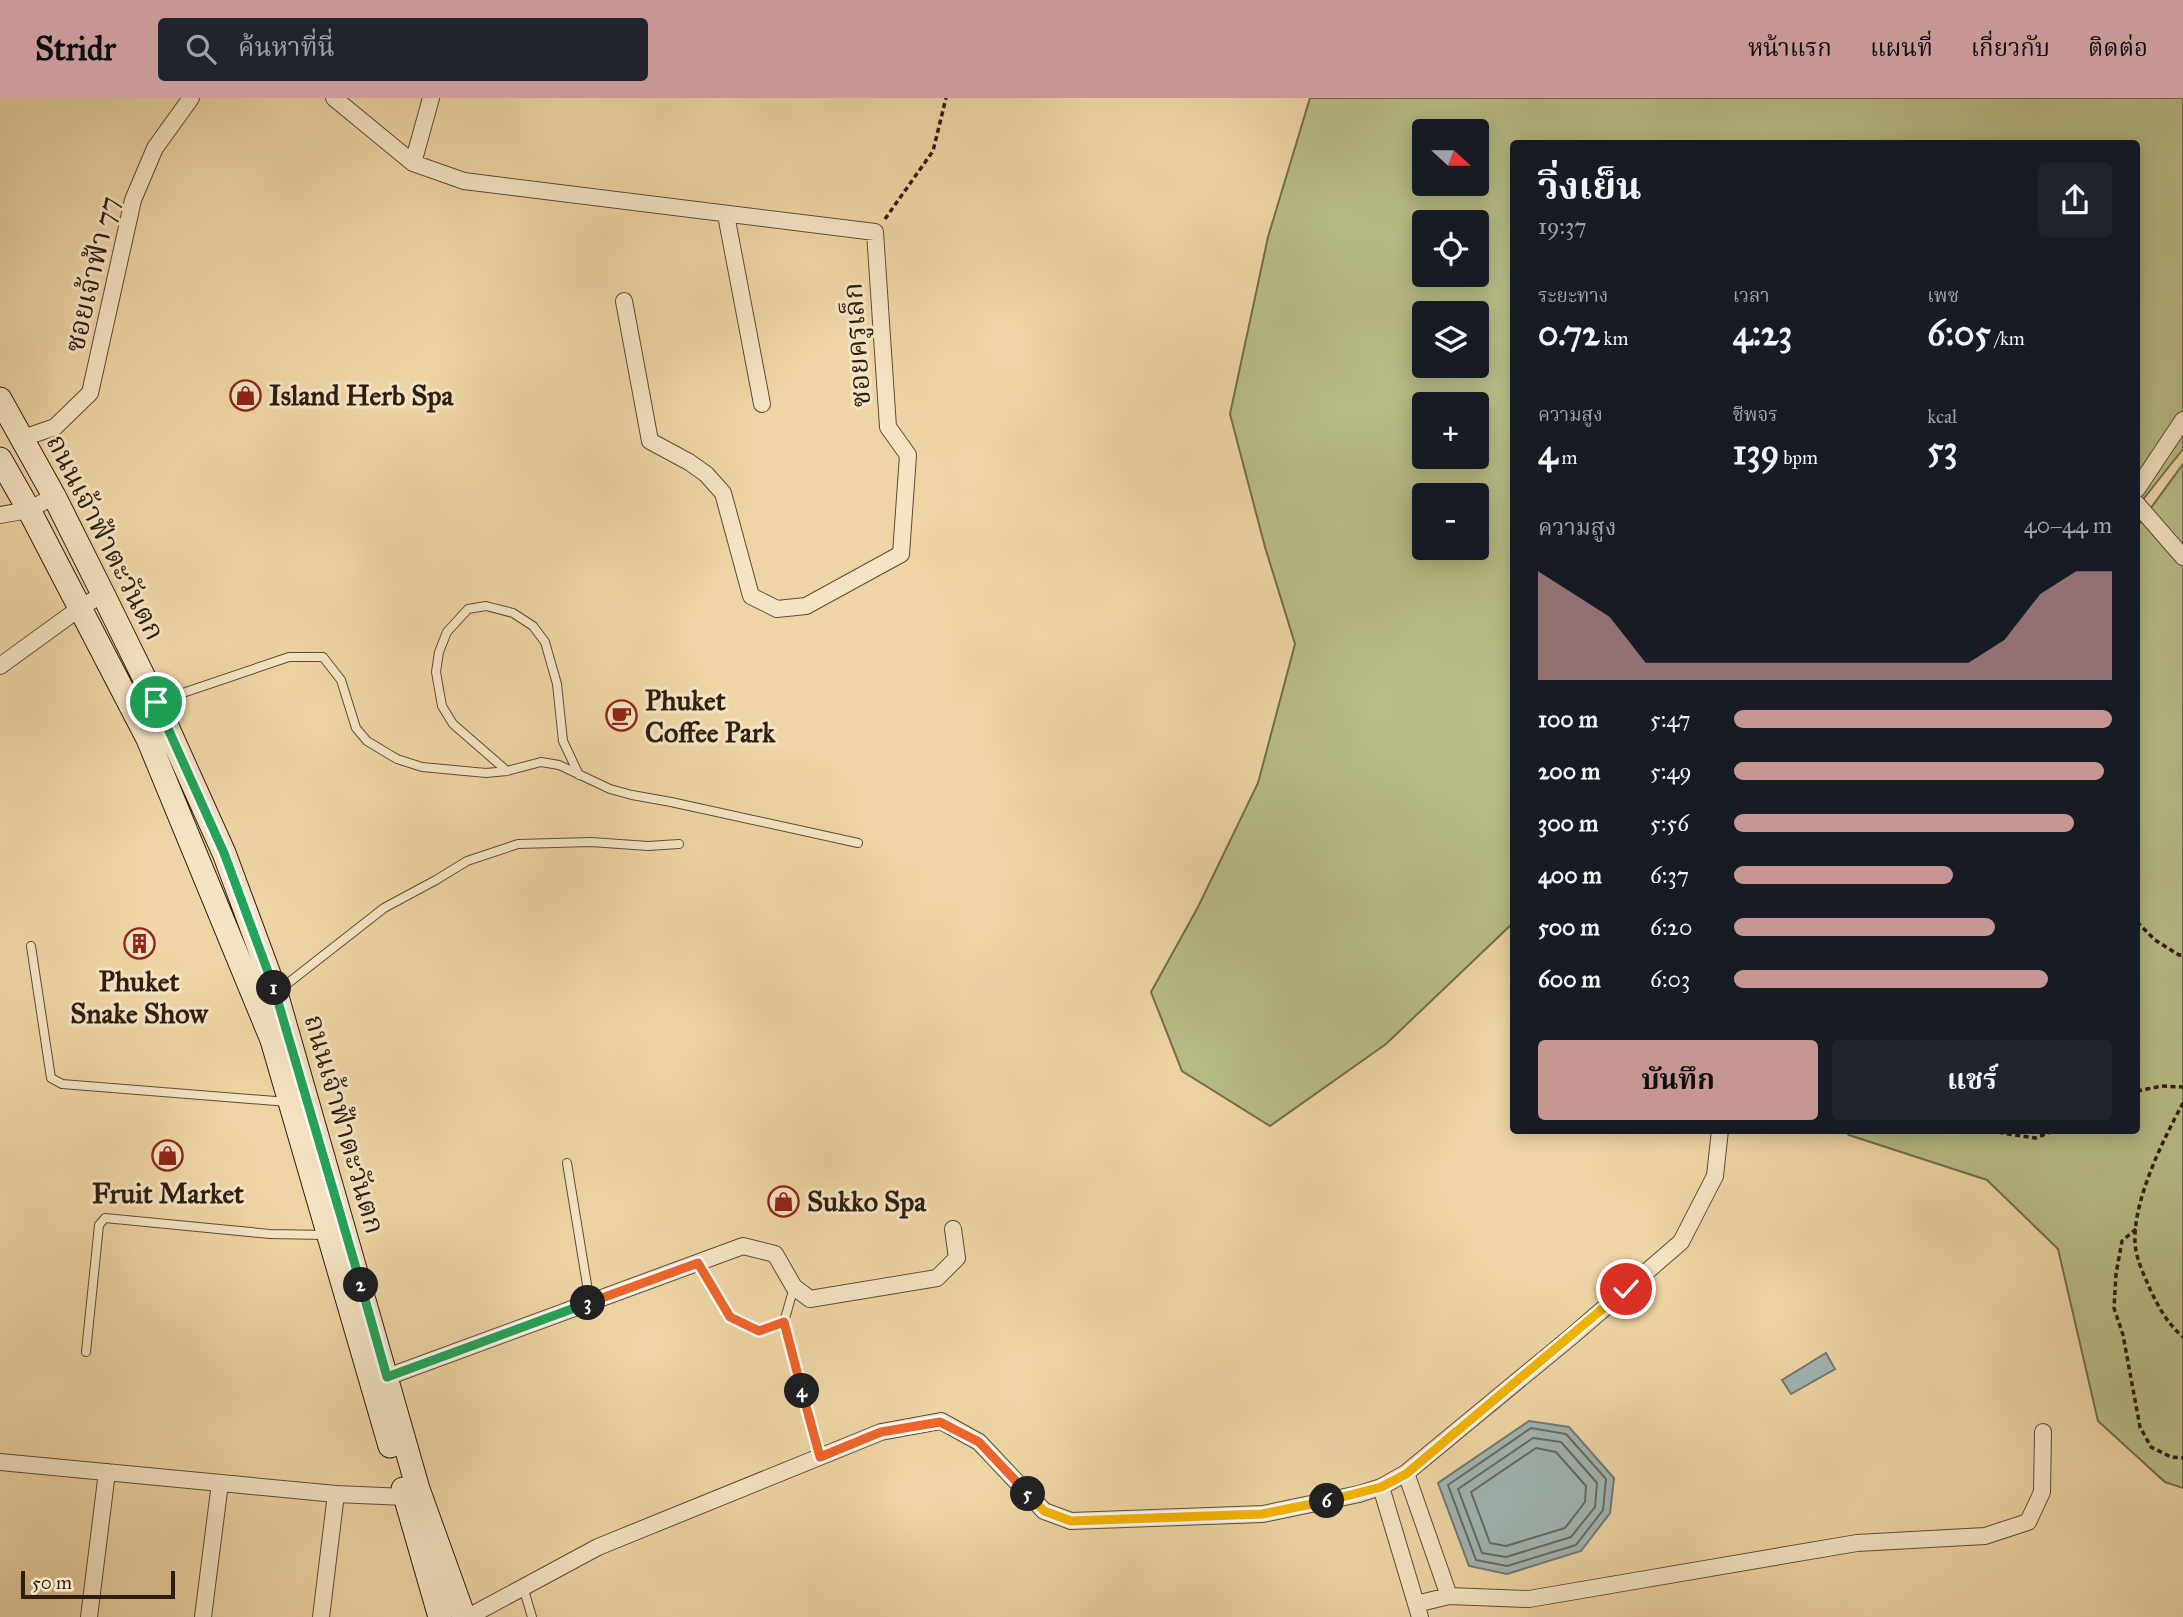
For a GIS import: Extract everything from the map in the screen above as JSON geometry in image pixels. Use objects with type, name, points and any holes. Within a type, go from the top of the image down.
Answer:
[{"type":"main road","name":"ถนนเจ้าฟ้าตะวันตก","points":[[1,404],[54,496],[156,702],[224,853],[276,993],[299,1103],[440,1617]]},
{"type":"main road","name":"ถนนเจ้าฟ้าตะวันตก","points":[[0,459],[148,739],[299,1103]]},
{"type":"main road","name":"ถนนเจ้าฟ้าตะวันตก","points":[[337,1234],[387,1377],[418,1489],[466,1617]]},
{"type":"street","name":"ซอยเจ้าฟ้า 77","points":[[23,438],[55,427],[90,393],[133,200],[155,148],[191,98]]},
{"type":"street","points":[[334,98],[413,163],[464,181],[875,232]]},
{"type":"street","points":[[413,163],[431,98]]},
{"type":"street","points":[[726,215],[762,404]]},
{"type":"street","name":"ซอยครูเล็ก","points":[[624,302],[650,441],[706,474],[723,493],[751,596],[777,608],[806,606],[901,554],[908,455],[888,427],[875,232]]},
{"type":"street","points":[[2140,485],[2183,421]]},
{"type":"street","points":[[0,514],[29,510],[54,496]]},
{"type":"street","points":[[2140,507],[2183,557]]},
{"type":"street","points":[[0,666],[103,594]]},
{"type":"street","points":[[466,1617],[598,1546],[881,1432],[940,1422],[979,1442],[1044,1511],[1071,1521],[1262,1514],[1381,1487],[1406,1474],[1681,1242],[1715,1176],[1720,1134]]},
{"type":"street","points":[[387,1377],[743,1246],[775,1254],[794,1287],[810,1299],[937,1278],[957,1258],[953,1229]]},
{"type":"street","points":[[1381,1487],[1418,1611],[1449,1596],[1529,1599],[1857,1543],[1985,1536],[2028,1522],[2042,1492],[2043,1432]]},
{"type":"street","points":[[0,1462],[336,1494],[405,1497]]},
{"type":"street","points":[[89,1617],[107,1472]]},
{"type":"street","points":[[1406,1474],[1449,1596]]},
{"type":"street","points":[[203,1617],[220,1483]]},
{"type":"street","points":[[321,1617],[336,1494]]},
{"type":"lane","points":[[507,771],[453,724],[442,706],[436,672],[439,652],[447,632],[468,609],[486,606],[513,613],[533,626],[545,642],[557,684],[563,741],[579,775]]},
{"type":"lane","points":[[156,702],[289,657],[323,657],[341,680],[356,728],[368,741],[397,759],[422,767],[486,773],[507,771],[541,762],[559,765],[610,789],[632,795],[858,843]]},
{"type":"lane","points":[[276,993],[384,908],[467,861],[519,844],[679,844]]},
{"type":"lane","points":[[31,946],[51,1078],[62,1084],[299,1103]]},
{"type":"lane","points":[[567,1163],[590,1303]]},
{"type":"lane","points":[[86,1352],[99,1225],[105,1218],[270,1234],[337,1234]]},
{"type":"lane","points":[[698,1263],[730,1317],[759,1331],[784,1322],[794,1287]]},
{"type":"lane","points":[[523,1587],[532,1617]]},
{"type":"path","points":[[875,232],[933,151],[946,98]]},
{"type":"path","points":[[2140,925],[2155,940],[2183,955]]},
{"type":"path","points":[[2140,1090],[2162,1086],[2183,1087]]},
{"type":"path","points":[[2183,1103],[2138,1205],[2135,1245],[2147,1282],[2169,1324],[2183,1337]]},
{"type":"path","points":[[2009,1134],[2035,1138],[2046,1134]]},
{"type":"path","points":[[2136,1229],[2122,1241],[2114,1308],[2125,1348],[2140,1427],[2151,1447],[2171,1457],[2183,1458]]},
{"type":"path","points":[[784,1322],[820,1457]]},
{"type":"green space","points":[[1310,98],[2183,98],[2183,449],[2140,503],[2140,140],[1510,140],[1510,926],[1386,1044],[1270,1126],[1182,1071],[1151,992],[1198,907],[1258,783],[1295,644],[1265,547],[1230,414],[1268,237]]},
{"type":"green space","points":[[2183,464],[2183,1488],[2165,1482],[2098,1421],[2058,1249],[1987,1180],[1848,1134],[2140,1134],[2140,523]]},
{"type":"water","points":[[1826,1353],[1835,1369],[1791,1394],[1782,1380]]},
{"type":"water","points":[[1529,1421],[1569,1427],[1614,1478],[1610,1513],[1581,1551],[1507,1574],[1469,1566],[1438,1483]]},
{"type":"place","name":"Island Herb Spa","points":[[246,395]]},
{"type":"place","name":"Phuket Coffee Park","points":[[622,716]]},
{"type":"place","name":"Phuket Snake Show","points":[[139,944]]},
{"type":"place","name":"Fruit Market","points":[[168,1156]]},
{"type":"place","name":"Sukko Spa","points":[[784,1201]]},
{"type":"route","points":[[156,702],[224,853],[276,993],[387,1377],[698,1263],[730,1317],[759,1331],[784,1322],[820,1457],[881,1432],[940,1422],[979,1442],[1044,1511],[1071,1521],[1262,1514],[1359,1494],[1381,1487],[1406,1474],[1626,1289]]}]
